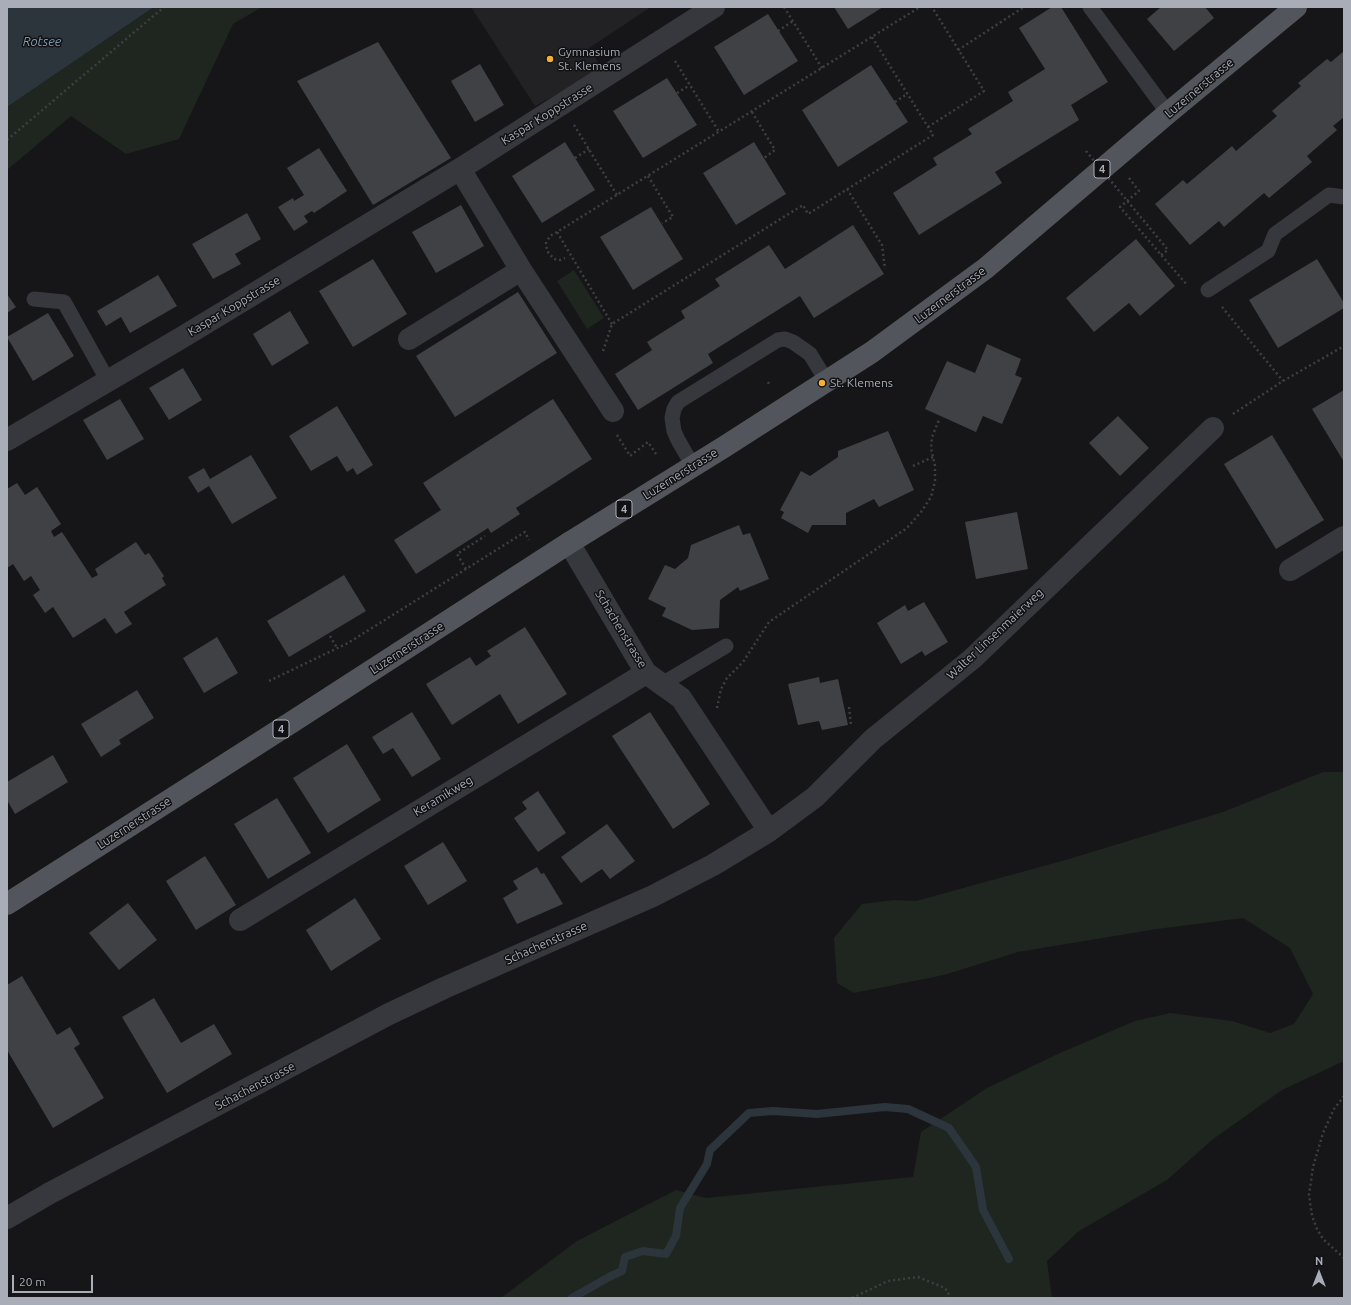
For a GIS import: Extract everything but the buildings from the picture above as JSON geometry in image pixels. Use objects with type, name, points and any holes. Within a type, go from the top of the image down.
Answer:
[{"type":"main road","name":"Luzernerstrasse","points":[[7,904],[299,718],[569,543],[872,352],[986,268],[1168,113],[1296,7]]},
{"type":"street","name":"Kaspar Koppstrasse","points":[[7,440],[195,330],[460,169],[714,7]]},
{"type":"street","points":[[460,169],[522,270],[613,411]]},
{"type":"street","points":[[409,339],[522,270]]},
{"type":"street","name":"Walter Linsenmaierweg","points":[[770,831],[814,797],[872,739],[972,659],[1213,428]]},
{"type":"street","points":[[1290,570],[1344,537]]},
{"type":"street","name":"Schachenstrasse","points":[[7,1218],[64,1186],[388,1014],[653,896],[713,865],[770,831],[681,698],[654,678],[569,543]]},
{"type":"street","name":"Keramikweg","points":[[240,920],[654,678]]},
{"type":"lane","points":[[1090,7],[1168,113]]},
{"type":"lane","points":[[1208,290],[1268,251],[1275,234],[1329,195],[1344,197]]},
{"type":"lane","points":[[34,299],[64,302],[108,381]]},
{"type":"lane","points":[[693,466],[674,431],[672,418],[674,409],[678,402],[778,340],[785,339],[793,342],[810,354],[826,380]]},
{"type":"lane","points":[[654,678],[726,646]]},
{"type":"path","points":[[7,140],[164,7]]},
{"type":"path","points":[[784,7],[822,68]]},
{"type":"path","points":[[565,258],[560,260],[554,259],[547,252],[546,243],[550,236],[920,7]]},
{"type":"path","points":[[928,127],[984,91],[932,7]]},
{"type":"path","points":[[958,50],[1024,7]]},
{"type":"path","points":[[778,31],[793,21]]},
{"type":"path","points":[[594,382],[612,324],[803,205],[808,214],[933,134],[872,37]]},
{"type":"path","points":[[663,40],[719,132]]},
{"type":"path","points":[[677,93],[690,85]]},
{"type":"path","points":[[895,102],[907,94]]},
{"type":"path","points":[[561,104],[617,195]]},
{"type":"path","points":[[752,112],[775,150],[764,158]]},
{"type":"path","points":[[576,158],[589,149]]},
{"type":"path","points":[[1086,151],[1168,250],[1161,255]]},
{"type":"path","points":[[648,176],[673,217],[662,224]]},
{"type":"path","points":[[1128,176],[1139,191],[1120,207],[1190,289],[1202,282],[1283,381]]},
{"type":"path","points":[[847,189],[882,245],[886,269]]},
{"type":"path","points":[[557,232],[612,324]]},
{"type":"path","points":[[1213,428],[1283,381],[1344,346]]},
{"type":"path","points":[[717,709],[721,689],[727,678],[743,662],[769,622],[907,528],[921,512],[931,497],[935,481],[931,448],[932,437],[939,420]]},
{"type":"path","points":[[632,454],[648,442],[656,454]]},
{"type":"path","points":[[913,466],[933,457]]},
{"type":"path","points":[[269,681],[348,643],[525,532],[530,542]]},
{"type":"path","points":[[466,569],[457,554],[485,536]]},
{"type":"path","points":[[330,636],[337,648]]},
{"type":"path","points":[[849,706],[852,721],[851,727]]},
{"type":"path","points":[[1344,1096],[1334,1109],[1322,1133],[1313,1166],[1309,1195],[1312,1216],[1317,1229],[1324,1239],[1344,1258]]},
{"type":"path","points":[[852,1298],[888,1281],[918,1277],[945,1288],[951,1298]]},
{"type":"shaded area","points":[[154,7],[262,7],[233,24],[179,139],[126,154],[71,116],[7,170],[7,107]]},
{"type":"shaded area","name":"Gymnasium St. Klemens","points":[[471,7],[651,7],[589,48],[603,70],[535,106]]},
{"type":"shaded area","points":[[574,270],[604,318],[587,329],[557,281]]},
{"type":"shaded area","points":[[1323,772],[1344,772],[1344,1061],[1282,1090],[1212,1140],[1167,1180],[1079,1231],[1047,1261],[1052,1298],[501,1298],[577,1241],[676,1190],[706,1198],[913,1177],[921,1132],[987,1088],[1060,1053],[1135,1021],[1170,1013],[1232,1021],[1270,1033],[1294,1024],[1313,994],[1290,948],[1243,918],[1157,929],[1018,952],[944,975],[854,993],[837,983],[834,938],[862,904],[894,900],[916,901],[1069,859],[1223,812]]},
{"type":"water","name":"Rotsee","points":[[7,7],[154,7],[7,107]]},
{"type":"waterway","points":[[572,1298],[622,1271],[625,1257],[643,1251],[666,1254],[676,1236],[680,1208],[707,1164],[710,1150],[749,1113],[773,1111],[817,1114],[885,1107],[908,1109],[949,1128],[976,1167],[983,1210],[1009,1259]]},
{"type":"place","name":"Gymnasium St. Klemens","points":[[550,59]]},
{"type":"place","name":"St. Klemens","points":[[822,383]]}]
